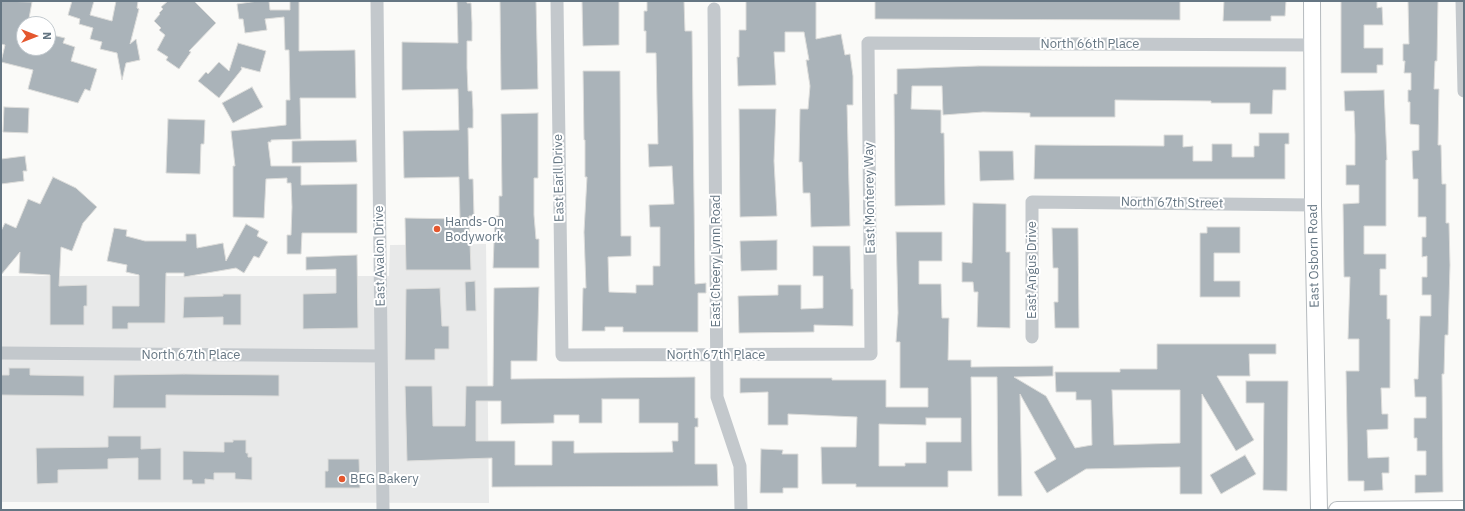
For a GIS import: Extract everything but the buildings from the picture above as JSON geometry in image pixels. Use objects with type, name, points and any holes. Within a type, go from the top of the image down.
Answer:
[{"type":"main road","name":"East Osborn Road","points":[[1312,1],[1313,205],[1319,510]]},
{"type":"main road","points":[[1337,510],[1464,509]]},
{"type":"street","name":"East Avalon Drive","points":[[377,1],[383,510]]},
{"type":"street","name":"East Earll Drive","points":[[557,1],[562,355]]},
{"type":"street","points":[[1462,1],[1464,91]]},
{"type":"street","name":"East Cheery Lynn Road","points":[[714,9],[717,397],[740,466],[741,510]]},
{"type":"street","name":"North 66th Place","points":[[868,43],[1312,45]]},
{"type":"street","name":"East Monterey Way","points":[[868,43],[871,354]]},
{"type":"street","name":"North 67th Street","points":[[1032,202],[1313,205]]},
{"type":"street","name":"East Angus Drive","points":[[1032,202],[1032,337]]},
{"type":"street","name":"North 67th Place","points":[[1,353],[381,356]]},
{"type":"street","name":"North 67th Place","points":[[562,355],[871,354]]},
{"type":"shaded area","points":[[486,244],[489,503],[1,502],[1,276],[389,276],[390,245]]},
{"type":"place","name":"Hands-On Bodywork","points":[[437,229]]},
{"type":"place","name":"BEG Bakery","points":[[342,479]]}]
